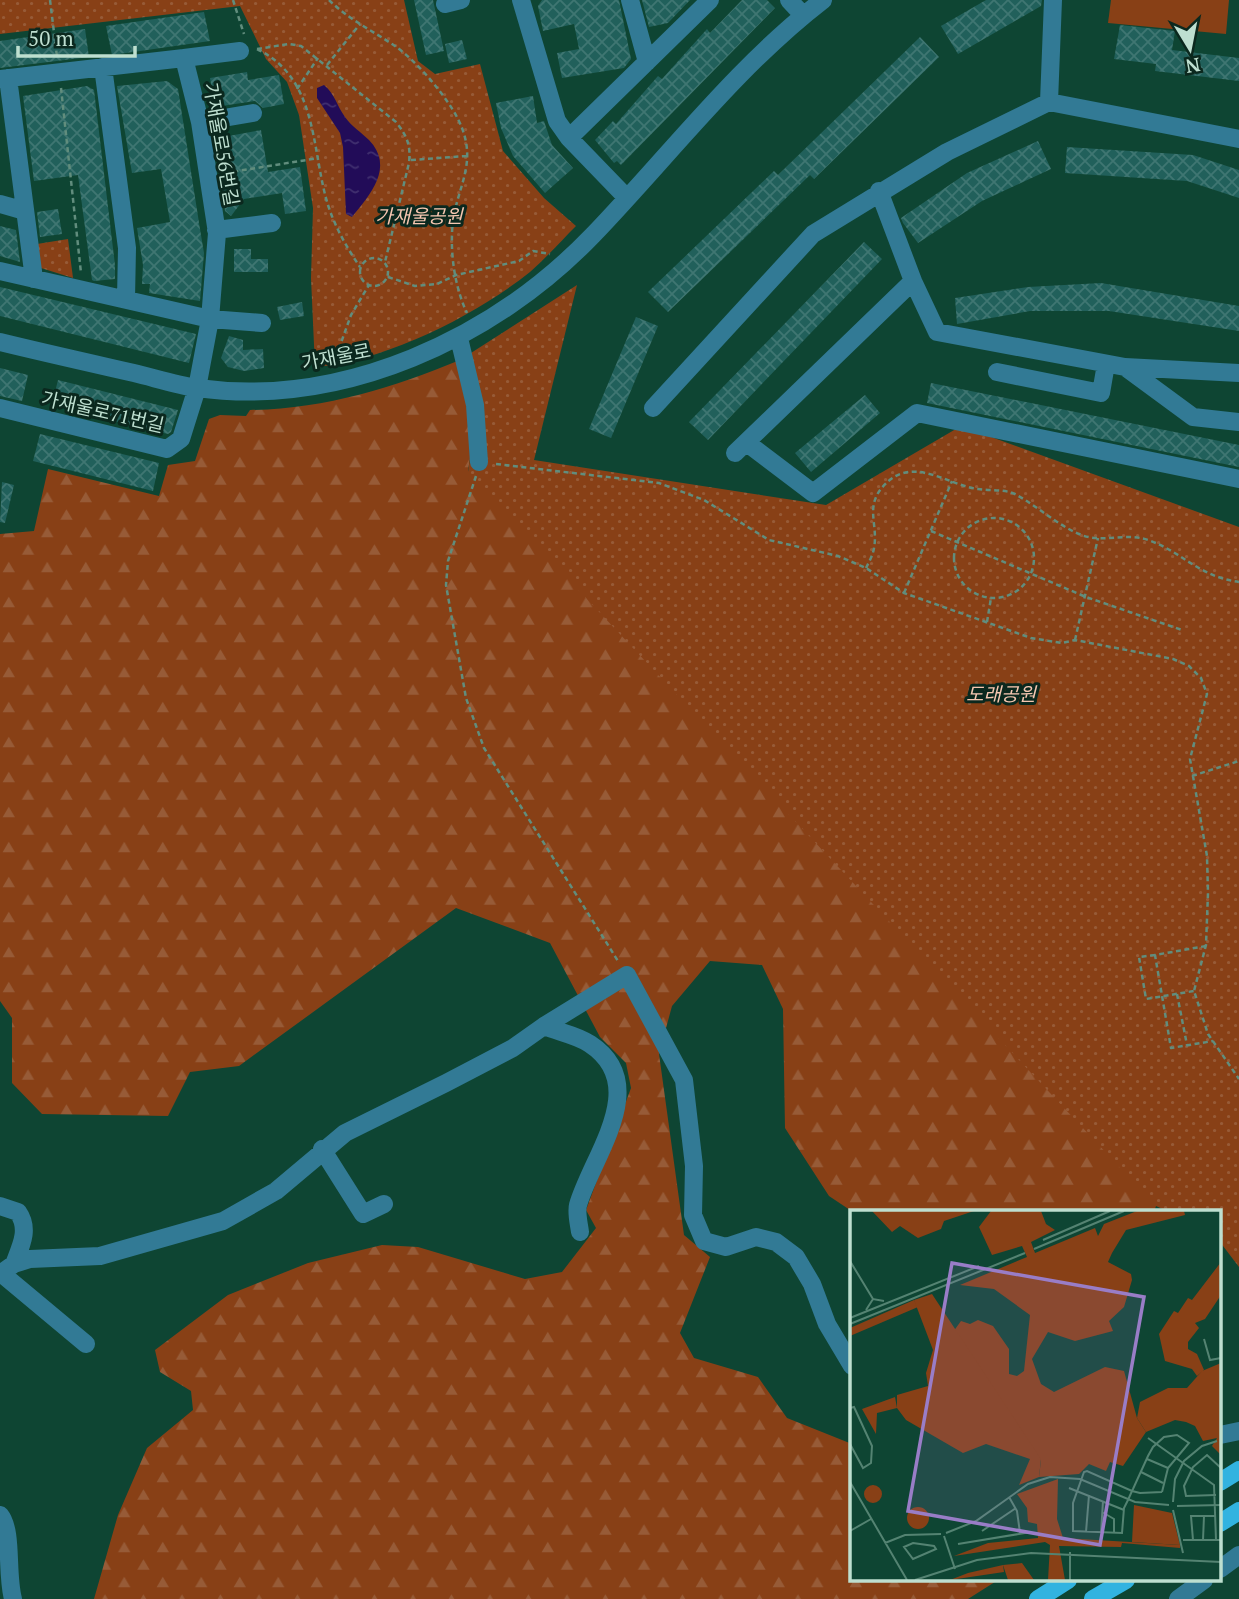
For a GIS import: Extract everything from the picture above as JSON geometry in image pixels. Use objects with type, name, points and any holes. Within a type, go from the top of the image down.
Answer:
[{"type":"main road","points":[[1222,1481],[1239,1470]]},
{"type":"main road","points":[[1222,1522],[1239,1511]]},
{"type":"main road","points":[[1038,1599],[1065,1582]]},
{"type":"main road","points":[[1093,1599],[1123,1582]]},
{"type":"street","points":[[521,0],[548,100],[569,138],[626,197]]},
{"type":"street","points":[[630,0],[647,62]]},
{"type":"street","points":[[569,138],[710,0]]},
{"type":"street","points":[[789,0],[803,15]]},
{"type":"street","name":"가재울로","points":[[0,342],[197,388],[257,390],[333,380],[386,368],[467,334],[518,302],[561,267],[717,100],[803,15],[823,0]]},
{"type":"street","points":[[1049,102],[1053,0]]},
{"type":"street","points":[[34,279],[26,211],[4,79],[248,50]]},
{"type":"street","name":"가재울로56번길","points":[[184,58],[200,122],[216,230],[210,319],[197,388]]},
{"type":"street","points":[[103,67],[127,248],[125,299]]},
{"type":"street","points":[[653,408],[813,234],[879,191],[947,152],[1049,102],[1239,139]]},
{"type":"street","points":[[200,122],[253,113]]},
{"type":"street","points":[[879,191],[913,281],[937,332],[1125,367],[1239,373]]},
{"type":"street","points":[[0,204],[26,211]]},
{"type":"street","points":[[216,230],[272,223]]},
{"type":"street","points":[[0,271],[210,319],[262,323]]},
{"type":"street","points":[[913,281],[741,448],[813,493],[917,413],[1239,479]]},
{"type":"street","points":[[467,334],[480,462]]},
{"type":"street","points":[[997,372],[1101,393],[1106,364]]},
{"type":"street","points":[[1125,367],[1193,417],[1239,422]]},
{"type":"street","name":"가재울로71번길","points":[[0,408],[167,449],[181,439],[197,388]]},
{"type":"street","points":[[5,1270],[30,1259],[100,1256],[223,1221],[275,1191],[322,1149],[345,1133],[513,1048],[627,975],[677,1061],[684,1080],[694,1166],[692,1215],[704,1241],[726,1247],[756,1237],[776,1242],[796,1257],[812,1284],[827,1324],[850,1363]]},
{"type":"street","points":[[544,1026],[589,1043],[611,1065],[619,1095],[595,1168],[577,1207],[580,1232]]},
{"type":"street","points":[[322,1149],[363,1214],[384,1204]]},
{"type":"street","points":[[0,1206],[18,1212],[23,1219],[23,1240],[5,1270]]},
{"type":"street","points":[[5,1270],[86,1344]]},
{"type":"street","points":[[0,1515],[9,1527],[7,1564],[13,1599]]},
{"type":"street","points":[[1222,1568],[1239,1555]]},
{"type":"street","points":[[1178,1599],[1201,1582]]},
{"type":"path","points":[[50,0],[83,290]]},
{"type":"path","points":[[233,0],[248,50]]},
{"type":"path","points":[[329,0],[398,48],[431,83],[465,132],[467,156],[464,186],[452,232],[456,275],[467,334]]},
{"type":"path","points":[[327,65],[360,24]]},
{"type":"path","points":[[248,50],[289,44],[300,46],[396,122],[406,135],[411,149],[410,160],[385,262],[388,277]]},
{"type":"path","points":[[248,50],[285,68],[297,89],[315,131],[328,204],[348,250],[360,267],[360,276],[369,285],[378,286],[388,277]]},
{"type":"path","points":[[297,89],[318,58]]},
{"type":"path","points":[[410,160],[467,156]]},
{"type":"path","points":[[208,175],[319,158]]},
{"type":"path","points":[[388,277],[415,286],[437,284],[456,275],[519,261],[533,251],[547,251],[561,267]]},
{"type":"path","points":[[360,267],[372,258],[385,262]]},
{"type":"path","points":[[333,380],[333,361],[341,338],[369,285]]},
{"type":"path","points":[[627,975],[484,748],[466,698],[446,585],[448,561],[480,462],[659,483],[704,500],[769,540],[838,556],[866,568],[904,593],[1031,638],[1062,643],[1075,640],[1173,659],[1189,666],[1201,678],[1207,694],[1192,747],[1192,776],[1207,856],[1206,946],[1194,991],[1199,1013],[1213,1041],[1239,1079]]},
{"type":"path","points":[[866,568],[874,549],[871,519],[877,496],[892,478],[911,472],[940,475],[978,489],[1013,493],[1080,535],[1098,538],[1130,536],[1148,540],[1210,577],[1239,582]]},
{"type":"path","points":[[904,593],[952,481]]},
{"type":"path","points":[[990,517],[1015,523],[1032,542],[1035,555],[1031,574],[1017,591],[991,598],[966,587],[958,576],[954,563],[957,542],[967,528],[977,521],[990,517]]},
{"type":"path","points":[[931,531],[1086,597],[1182,631]]},
{"type":"path","points":[[1075,640],[1098,538]]},
{"type":"path","points":[[987,622],[991,598]]},
{"type":"path","points":[[1192,776],[1239,761]]},
{"type":"path","points":[[1194,991],[1146,999],[1139,957],[1206,946]]},
{"type":"path","points":[[1155,955],[1171,1048],[1213,1041]]},
{"type":"path","points":[[1177,994],[1187,1045]]},
{"type":"green space","name":"가재울공원","points":[[0,0],[404,0],[418,61],[435,74],[480,64],[503,151],[544,198],[576,226],[530,272],[483,305],[456,320],[428,334],[370,356],[315,367],[311,278],[313,208],[299,115],[287,82],[266,59],[240,6],[0,34]]},
{"type":"green space","points":[[1111,0],[1229,0],[1226,34],[1108,23]]},
{"type":"green space","points":[[68,239],[73,278],[41,268],[37,244]]},
{"type":"green space","name":"도래공원","points":[[577,285],[534,460],[826,505],[961,426],[1239,527],[1239,1267],[1222,1245],[1222,1210],[1165,1210],[1156,1206],[468,472],[472,444],[460,360]]},
{"type":"green space","points":[[460,360],[472,444],[468,471],[1155,1172],[1155,1210],[850,1210],[829,1196],[785,1128],[783,1009],[762,965],[710,961],[672,1006],[659,1054],[684,1235],[710,1257],[680,1333],[694,1358],[758,1377],[787,1418],[850,1443],[850,1582],[995,1582],[968,1599],[94,1599],[118,1515],[147,1448],[193,1410],[191,1391],[160,1372],[155,1350],[228,1295],[308,1263],[382,1245],[418,1247],[525,1279],[562,1272],[596,1228],[586,1210],[631,1088],[626,1063],[600,1037],[550,943],[456,908],[239,1066],[190,1072],[168,1116],[42,1114],[12,1083],[12,1018],[0,1001],[0,534],[34,531],[48,469],[159,496],[168,465],[195,461],[209,419],[220,415],[246,416],[250,410],[331,401],[409,379]]},
{"type":"water","points":[[324,85],[348,121],[369,140],[380,160],[377,180],[352,217],[346,214],[340,133],[317,98],[317,88]]},
{"type":"building","points":[[414,0],[433,0],[444,51],[426,55]]},
{"type":"building","points":[[542,0],[619,0],[631,59],[624,68],[562,78],[557,53],[579,49],[574,24],[543,31],[538,6]]},
{"type":"building","points":[[642,0],[690,0],[668,23],[649,27]]},
{"type":"building","points":[[742,0],[767,0],[775,8],[621,165],[617,161],[614,163],[595,140],[613,121],[616,124],[658,76],[662,79],[707,29],[710,33]]},
{"type":"building","points":[[986,0],[1042,0],[1041,6],[958,54],[941,26]]},
{"type":"building","points":[[204,12],[210,41],[112,55],[106,26]]},
{"type":"building","points":[[1120,25],[1175,31],[1172,50],[1239,58],[1239,81],[1155,71],[1156,64],[1114,59]]},
{"type":"building","points":[[85,29],[89,57],[0,68],[0,41]]},
{"type":"building","points":[[920,37],[939,57],[814,179],[810,175],[668,312],[648,292],[774,171],[778,175]]},
{"type":"building","points":[[462,40],[467,59],[449,63],[445,44]]},
{"type":"building","points":[[247,72],[248,80],[279,75],[284,104],[263,108],[255,101],[215,107],[210,78]]},
{"type":"building","points":[[167,81],[178,89],[204,253],[200,301],[149,293],[150,284],[142,284],[143,265],[137,228],[170,222],[161,169],[132,173],[117,86]]},
{"type":"building","points":[[87,86],[94,90],[115,265],[115,279],[94,281],[78,175],[34,181],[23,96]]},
{"type":"building","points":[[533,96],[537,123],[544,121],[552,145],[573,168],[545,193],[513,156],[501,128],[496,103]]},
{"type":"building","points":[[261,130],[268,172],[300,167],[306,211],[285,214],[282,193],[244,199],[231,216],[225,211],[220,178],[230,176],[223,137]]},
{"type":"building","points":[[1038,141],[1051,169],[982,201],[918,243],[903,223],[901,218],[967,173]]},
{"type":"building","points":[[1067,147],[1193,155],[1239,170],[1239,198],[1187,181],[1065,173]]},
{"type":"building","points":[[58,209],[62,234],[40,237],[37,212]]},
{"type":"building","points":[[0,226],[16,230],[20,262],[0,256]]},
{"type":"building","points":[[864,242],[882,259],[708,440],[689,422]]},
{"type":"building","points":[[234,249],[251,249],[251,259],[268,259],[268,272],[234,272]]},
{"type":"building","points":[[1101,283],[1239,306],[1239,331],[1109,311],[1030,311],[957,324],[955,298],[1028,287]]},
{"type":"building","points":[[0,287],[196,334],[189,363],[0,316]]},
{"type":"building","points":[[302,302],[304,316],[280,320],[277,307]]},
{"type":"building","points":[[636,317],[658,326],[611,438],[589,429]]},
{"type":"building","points":[[229,336],[243,340],[243,350],[263,349],[264,368],[244,371],[228,367],[221,358]]},
{"type":"building","points":[[0,368],[28,375],[22,401],[0,396]]},
{"type":"building","points":[[58,380],[178,410],[171,432],[168,434],[129,425],[52,404]]},
{"type":"building","points":[[931,383],[1239,445],[1239,467],[927,403]]},
{"type":"building","points":[[865,395],[880,413],[811,472],[795,453]]},
{"type":"building","points":[[40,434],[159,463],[153,491],[33,461]]},
{"type":"building","points":[[2,482],[14,485],[5,523],[0,522]]}]
